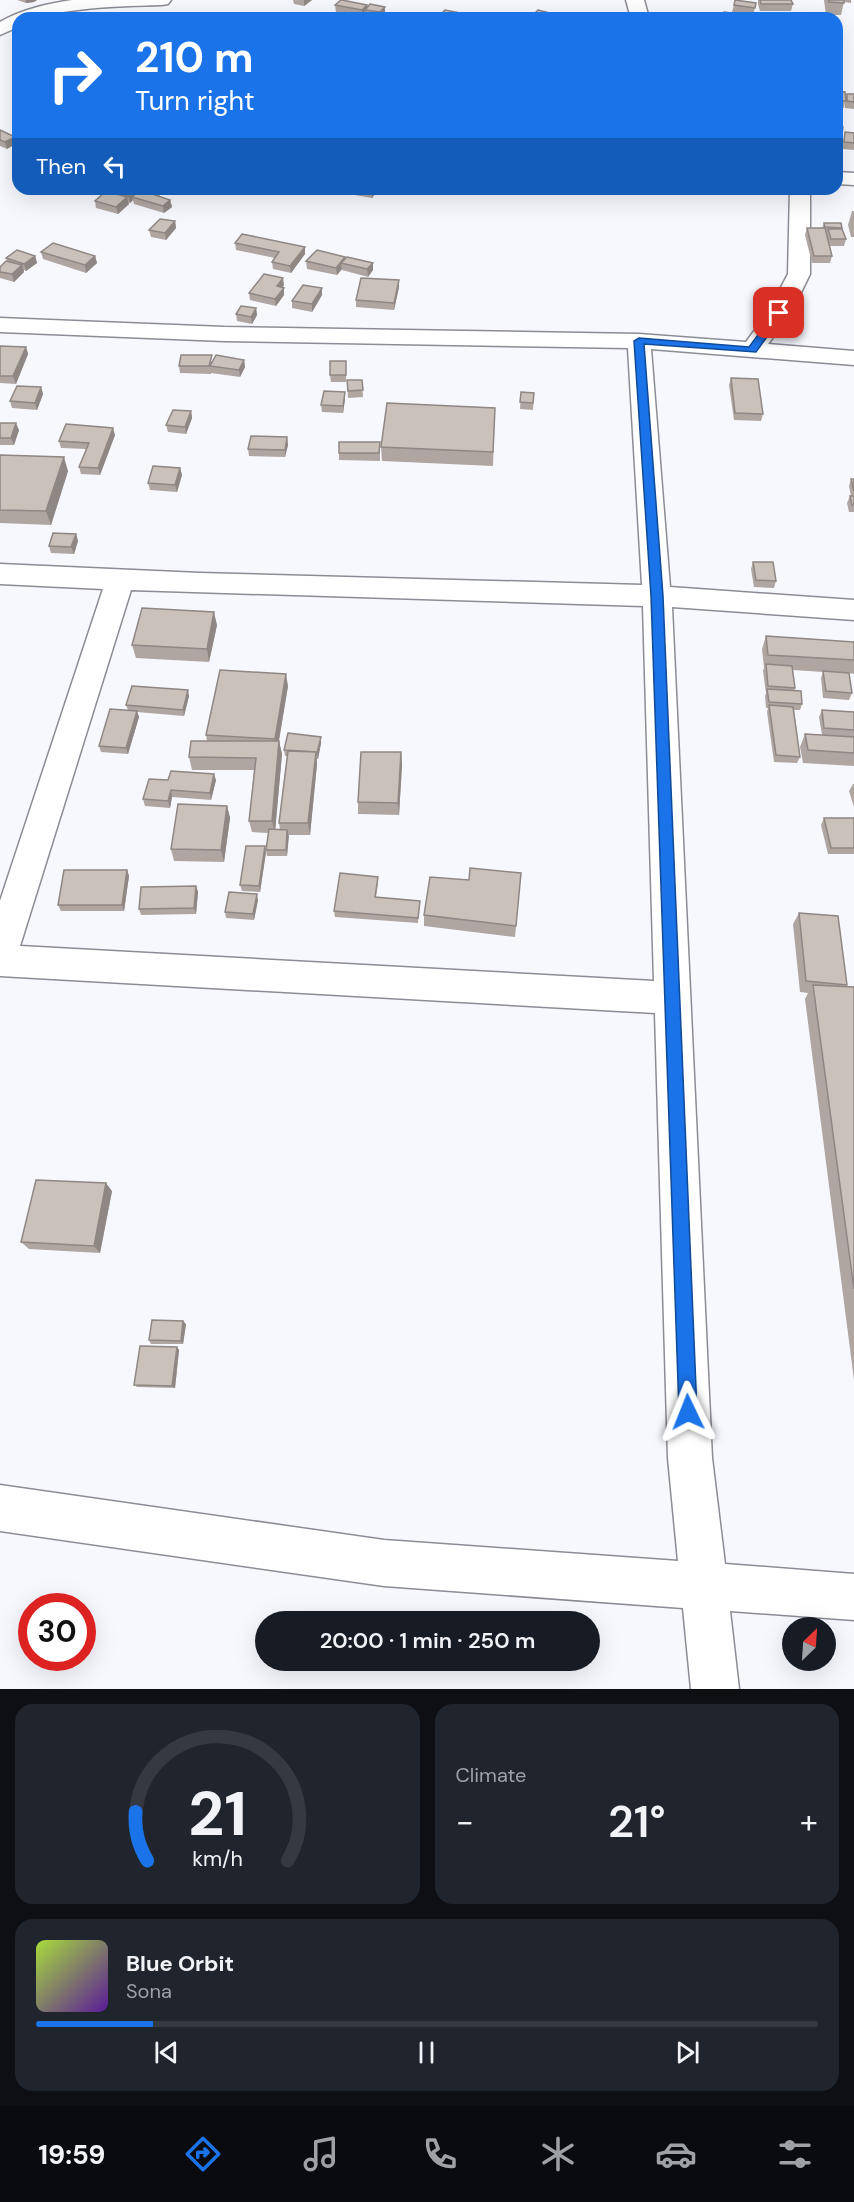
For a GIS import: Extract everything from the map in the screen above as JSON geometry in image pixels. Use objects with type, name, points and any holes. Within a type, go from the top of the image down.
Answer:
[{"type":"street","points":[[27,12],[62,4],[162,0]]},
{"type":"street","points":[[752,350],[779,313],[799,274],[800,195]]},
{"type":"street","points":[[0,326],[236,334],[639,341],[854,358]]},
{"type":"street","points":[[639,341],[657,596],[690,1458],[715,1689]]},
{"type":"street","points":[[0,574],[657,596],[854,610]]},
{"type":"street","points":[[0,954],[120,579]]},
{"type":"street","points":[[0,960],[672,998]]},
{"type":"street","points":[[0,1509],[384,1563],[854,1597]]},
{"type":"building","points":[[341,0],[367,5],[362,10],[335,5]]},
{"type":"building","points":[[735,0],[756,3],[755,8],[734,5]]},
{"type":"building","points":[[760,0],[791,0],[793,4],[761,4]]},
{"type":"building","points":[[829,0],[844,0],[844,3],[829,2]]},
{"type":"building","points":[[370,4],[385,7],[380,12],[365,10]]},
{"type":"building","points":[[847,94],[854,94],[854,102],[847,101]]},
{"type":"building","points":[[0,130],[12,136],[12,138],[5,142],[0,140]]},
{"type":"building","points":[[845,132],[854,133],[854,143],[844,142]]},
{"type":"building","points":[[102,195],[127,197],[116,207],[95,201]]},
{"type":"building","points":[[155,195],[170,200],[163,206],[132,197]]},
{"type":"building","points":[[160,219],[175,221],[165,233],[149,230]]},
{"type":"building","points":[[824,223],[841,223],[842,228],[825,227]]},
{"type":"building","points":[[807,228],[825,228],[832,256],[814,256]]},
{"type":"building","points":[[828,229],[842,229],[846,239],[831,239]]},
{"type":"building","points":[[242,234],[305,247],[290,266],[272,262],[279,252],[235,243]]},
{"type":"building","points":[[53,243],[95,256],[85,265],[41,252]]},
{"type":"building","points":[[17,250],[35,256],[24,264],[6,258]]},
{"type":"building","points":[[317,250],[345,257],[336,268],[306,261]]},
{"type":"building","points":[[347,257],[373,263],[367,269],[341,263]]},
{"type":"building","points":[[6,261],[22,265],[12,274],[0,272],[0,267]]},
{"type":"building","points":[[264,274],[283,278],[277,286],[284,288],[275,299],[249,293]]},
{"type":"building","points":[[361,278],[399,280],[394,303],[356,300]]},
{"type":"building","points":[[303,285],[322,288],[312,304],[292,301]]},
{"type":"building","points":[[241,306],[256,308],[251,317],[236,314]]},
{"type":"building","points":[[0,346],[26,347],[13,376],[0,376]]},
{"type":"building","points":[[181,355],[212,355],[209,366],[179,366]]},
{"type":"building","points":[[216,355],[244,360],[239,370],[210,366]]},
{"type":"building","points":[[330,361],[346,361],[346,375],[330,375]]},
{"type":"building","points":[[731,378],[758,379],[763,414],[735,413]]},
{"type":"building","points":[[347,380],[362,380],[363,390],[348,391]]},
{"type":"building","points":[[17,386],[41,387],[35,403],[10,401]]},
{"type":"building","points":[[324,391],[345,392],[343,406],[321,405]]},
{"type":"building","points":[[521,392],[534,393],[533,403],[520,402]]},
{"type":"building","points":[[387,403],[495,408],[493,452],[381,447]]},
{"type":"building","points":[[173,410],[191,411],[185,427],[166,425]]},
{"type":"building","points":[[0,423],[16,423],[11,438],[0,438]]},
{"type":"building","points":[[66,424],[113,428],[98,468],[79,467],[89,443],[59,441]]},
{"type":"building","points":[[251,436],[287,437],[285,450],[248,449]]},
{"type":"building","points":[[339,442],[380,442],[379,453],[339,453]]},
{"type":"building","points":[[0,455],[64,457],[46,511],[0,510]]},
{"type":"building","points":[[153,466],[180,468],[175,485],[148,483]]},
{"type":"building","points":[[850,496],[854,496],[854,505],[852,505]]},
{"type":"building","points":[[53,533],[76,534],[71,547],[49,546]]},
{"type":"building","points":[[753,562],[773,562],[776,581],[756,580]]},
{"type":"building","points":[[142,608],[214,612],[207,649],[132,645]]},
{"type":"building","points":[[766,636],[854,642],[854,660],[768,655]]},
{"type":"building","points":[[766,664],[792,666],[795,688],[768,686]]},
{"type":"building","points":[[220,670],[286,674],[275,739],[206,735]]},
{"type":"building","points":[[823,671],[849,673],[852,693],[826,691]]},
{"type":"building","points":[[132,686],[188,690],[183,710],[126,705]]},
{"type":"building","points":[[767,689],[801,691],[802,704],[769,702]]},
{"type":"building","points":[[769,705],[793,707],[800,757],[776,755]]},
{"type":"building","points":[[110,709],[137,711],[126,748],[99,746]]},
{"type":"building","points":[[822,710],[854,712],[854,730],[824,728]]},
{"type":"building","points":[[288,733],[321,737],[317,753],[284,750]]},
{"type":"building","points":[[805,734],[854,737],[854,753],[808,750]]},
{"type":"building","points":[[191,741],[279,741],[272,821],[249,821],[256,758],[189,757]]},
{"type":"building","points":[[288,751],[316,752],[308,823],[279,823]]},
{"type":"building","points":[[361,752],[401,752],[398,803],[358,802]]},
{"type":"building","points":[[171,771],[214,774],[210,793],[171,790],[168,801],[143,799],[149,779],[168,780]]},
{"type":"building","points":[[178,804],[227,806],[221,850],[171,849]]},
{"type":"building","points":[[824,818],[854,818],[854,848],[831,848]]},
{"type":"building","points":[[269,829],[287,830],[286,850],[266,850]]},
{"type":"building","points":[[246,846],[265,846],[259,886],[240,885]]},
{"type":"building","points":[[470,868],[521,873],[516,926],[424,915],[430,877],[469,880]]},
{"type":"building","points":[[64,870],[127,870],[122,905],[58,905]]},
{"type":"building","points":[[340,873],[378,877],[375,897],[420,901],[418,918],[334,911]]},
{"type":"building","points":[[196,886],[194,908],[139,909],[141,887]]},
{"type":"building","points":[[229,892],[257,894],[253,914],[225,912]]},
{"type":"building","points":[[799,913],[838,916],[847,985],[806,981]]},
{"type":"building","points":[[813,985],[854,987],[854,1289]]},
{"type":"building","points":[[36,1180],[106,1183],[94,1246],[21,1242]]},
{"type":"building","points":[[152,1320],[183,1321],[181,1341],[149,1340]]},
{"type":"building","points":[[140,1346],[177,1347],[172,1386],[134,1385]]},
{"type":"route","points":[[688,1412],[657,596],[639,341],[752,350],[779,313]]}]
